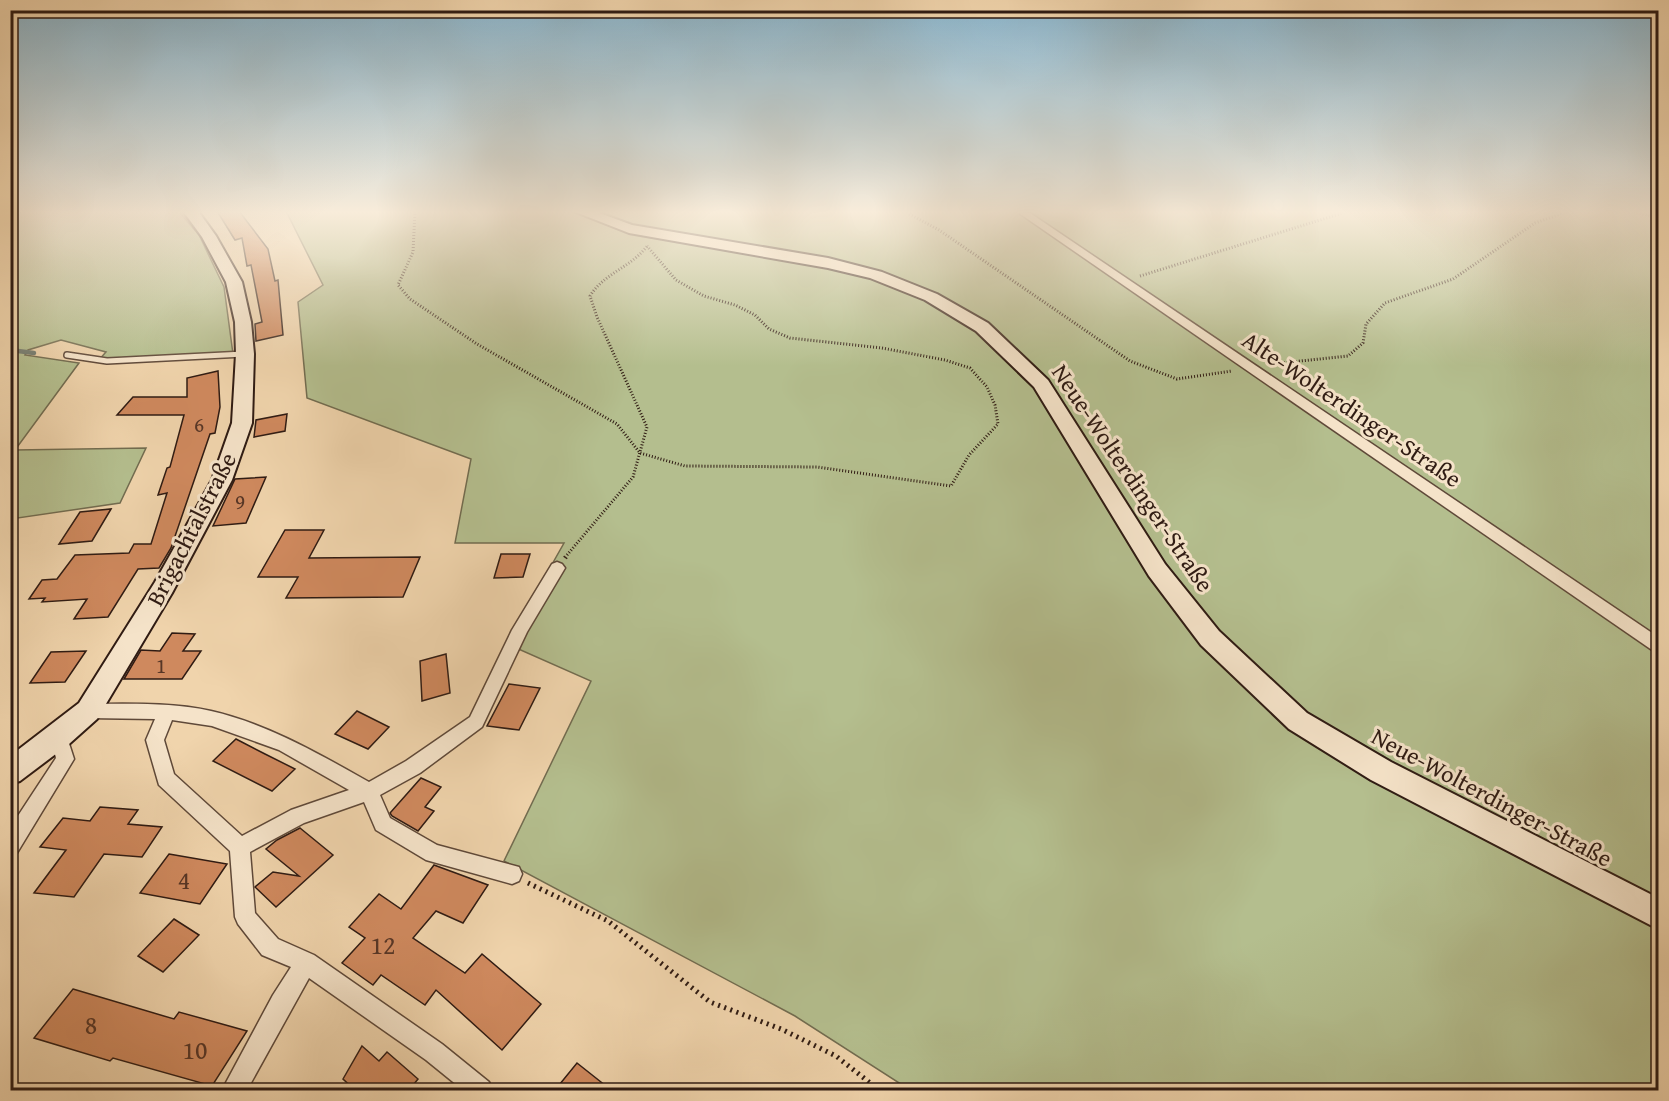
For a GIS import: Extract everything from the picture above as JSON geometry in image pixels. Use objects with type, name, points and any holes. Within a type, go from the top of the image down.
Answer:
[{"type":"main road","name":"Brigachtalstraße","points":[[10,772],[59,736],[88,711],[164,587],[222,480],[242,423],[245,354],[243,322],[234,282],[223,262]]},
{"type":"main road","name":"Neue-Wolterdinger-Straße","points":[[823,262],[876,275],[931,297],[982,327],[1041,384],[1157,570],[1210,638],[1298,721],[1381,771],[1659,914]]},
{"type":"street","name":"Alte-Wolterdinger-Straße","points":[[1093,262],[1659,645]]},
{"type":"street","points":[[240,847],[298,816],[369,792],[413,767],[476,722],[520,630],[557,568]]},
{"type":"street","points":[[88,711],[167,712],[212,719],[285,744],[369,792],[383,824],[433,853],[512,873]]},
{"type":"street","points":[[167,712],[156,740],[166,779],[240,847],[245,917],[270,947],[306,963],[434,1052],[481,1090]]},
{"type":"street","points":[[10,846],[65,759],[59,736]]},
{"type":"street","points":[[234,1090],[280,1003],[306,963]]},
{"type":"lane","points":[[67,355],[107,361],[245,354]]},
{"type":"path","points":[[408,262],[398,285],[410,299],[485,349],[617,424],[640,453],[685,466],[817,467],[951,486],[969,455],[998,424],[995,405],[987,387],[970,368],[945,360],[882,348],[790,338],[769,329],[755,315],[735,305],[704,296],[676,280],[665,262]]},
{"type":"path","points":[[557,568],[633,477],[647,428],[597,317],[590,296],[600,281],[632,262]]},
{"type":"path","points":[[986,262],[1130,361],[1177,379],[1295,360],[1348,356],[1363,343],[1366,324],[1385,303],[1453,279],[1477,262]]},
{"type":"path","points":[[1121,282],[1184,262]]},
{"type":"path","points":[[512,873],[608,921],[710,1002],[781,1029],[836,1056],[879,1090]]},
{"type":"green space","points":[[11,262],[212,262],[224,287],[233,354],[98,361],[106,352],[61,340],[28,350],[25,355],[79,363],[15,450],[146,448],[120,503],[11,519]]},
{"type":"green space","points":[[312,262],[1658,262],[1658,1090],[910,1090],[795,1016],[504,861],[591,681],[507,644],[564,543],[455,543],[471,459],[307,398],[298,302],[323,285]]},
{"type":"building","points":[[246,262],[271,262],[275,281],[278,280],[283,335],[256,341],[255,324],[262,322],[251,265],[247,266]]},
{"type":"building","points":[[218,371],[220,407],[215,433],[210,434],[171,548],[159,568],[138,569],[108,617],[74,619],[87,599],[42,602],[45,598],[29,599],[42,580],[57,579],[75,555],[129,553],[134,544],[151,544],[167,493],[158,495],[167,468],[170,467],[184,415],[117,415],[133,397],[187,397],[187,378]]},
{"type":"building","points":[[287,414],[285,431],[254,437],[256,420]]},
{"type":"building","points":[[266,477],[246,523],[213,526],[235,479]]},
{"type":"building","points":[[111,509],[92,541],[59,544],[80,512]]},
{"type":"building","points":[[285,530],[324,530],[309,558],[420,557],[403,597],[286,598],[298,577],[258,577]]},
{"type":"building","points":[[501,554],[530,554],[523,577],[494,578]]},
{"type":"building","points":[[172,633],[195,634],[183,651],[201,651],[182,679],[124,679],[141,650],[160,651]]},
{"type":"building","points":[[86,651],[65,682],[30,683],[51,652]]},
{"type":"building","points":[[446,654],[450,693],[422,701],[420,661]]},
{"type":"building","points":[[509,684],[540,688],[519,730],[487,726]]},
{"type":"building","points":[[357,711],[389,727],[368,749],[335,734]]},
{"type":"building","points":[[236,739],[295,769],[272,791],[213,761]]},
{"type":"building","points":[[421,778],[441,787],[425,807],[434,811],[418,831],[390,813]]},
{"type":"building","points":[[100,807],[138,810],[128,824],[162,827],[142,857],[104,854],[74,897],[34,893],[66,850],[40,847],[63,818],[90,821]]},
{"type":"building","points":[[300,828],[333,855],[276,907],[255,887],[273,872],[299,876],[266,849],[277,840]]},
{"type":"building","points":[[169,854],[227,864],[200,904],[140,893]]},
{"type":"building","points":[[434,865],[488,885],[463,923],[436,911],[413,938],[465,973],[482,954],[541,1004],[502,1050],[436,990],[425,1005],[381,975],[373,985],[342,963],[365,938],[349,927],[379,894],[401,909]]},
{"type":"building","points":[[174,919],[199,935],[163,972],[138,956]]},
{"type":"building","points":[[73,989],[174,1019],[179,1012],[247,1031],[212,1086],[113,1058],[110,1061],[34,1038]]},
{"type":"building","points":[[362,1046],[379,1061],[387,1052],[418,1079],[409,1090],[355,1090],[343,1079]]},
{"type":"building","points":[[577,1063],[611,1090],[555,1090]]},
{"type":"waterway","points":[[10,350],[34,353]]}]
